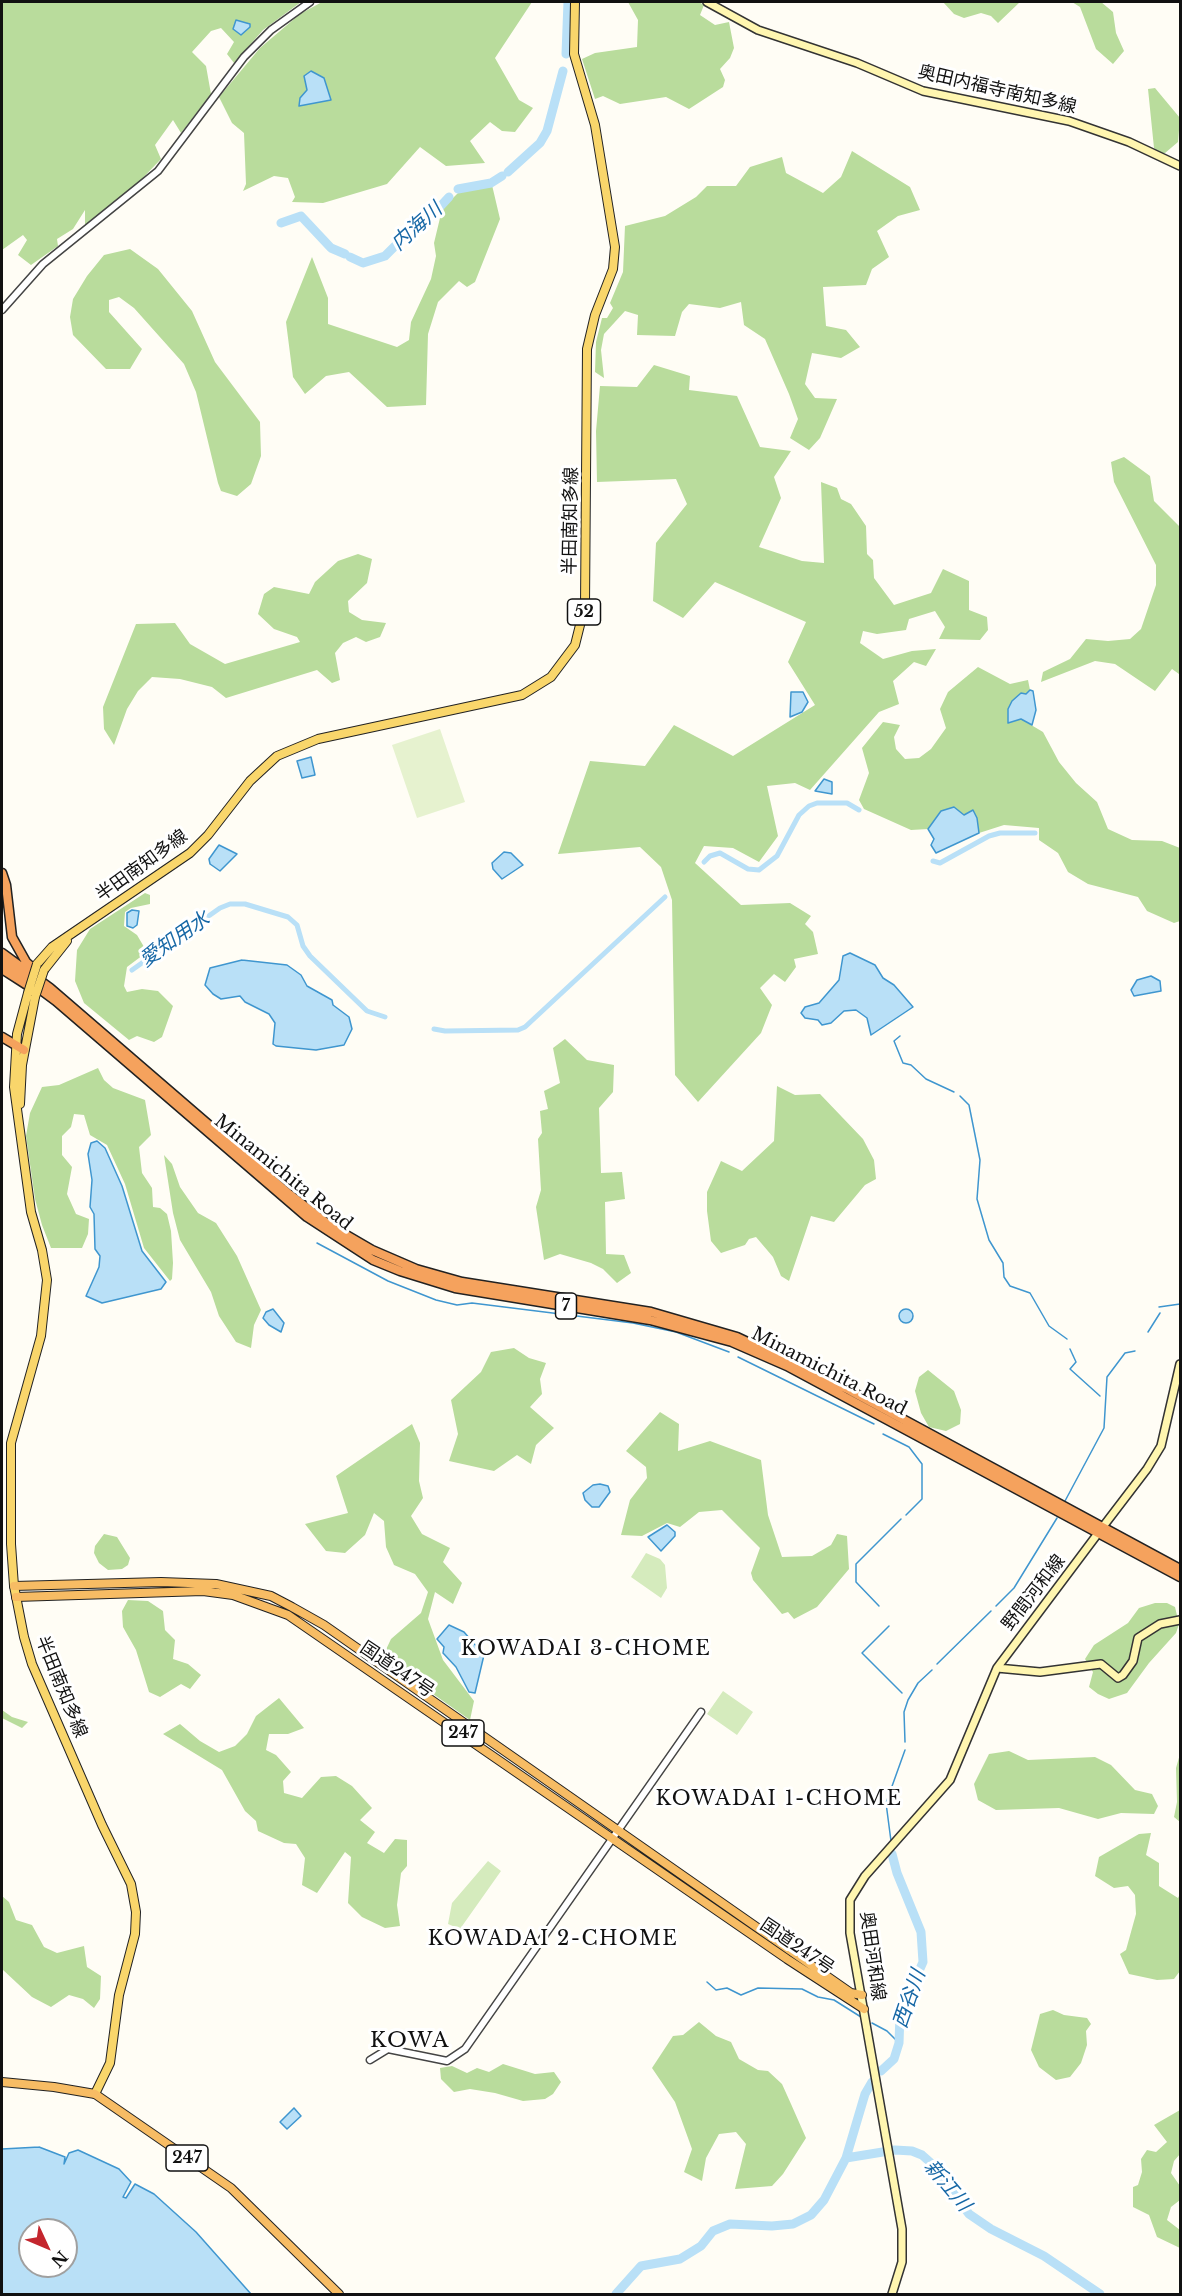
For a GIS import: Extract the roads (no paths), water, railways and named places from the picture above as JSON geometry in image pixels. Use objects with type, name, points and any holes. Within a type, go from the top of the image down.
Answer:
[{"type":"highway","points":[[2,873],[6,885],[12,937],[20,953],[46,980],[103,1027],[105,1034]]},
{"type":"highway","name":"Minamichita Road","points":[[2,952],[105,1034],[289,1194],[329,1225],[372,1251],[416,1269],[462,1282],[651,1312],[737,1337],[849,1390],[1180,1569]]},
{"type":"highway","name":"Minamichita Road","points":[[2,961],[56,1001],[284,1198],[326,1231],[374,1260],[400,1271],[455,1288],[640,1318],[680,1326],[732,1342],[787,1366],[1180,1577]]},
{"type":"highway","points":[[2,969],[49,1000],[56,1001]]},
{"type":"highway","points":[[2,1037],[18,1047]]},
{"type":"highway","points":[[2,1043],[18,1047]]},
{"type":"highway","name":"国道247号","points":[[14,1586],[161,1582],[205,1584],[244,1589],[271,1596],[324,1625],[851,1993],[862,1995]]},
{"type":"highway","name":"国道247号","points":[[16,1597],[203,1591],[232,1595],[278,1611],[331,1642],[612,1839],[864,2008]]},
{"type":"highway","name":"247","points":[[2,2082],[95,2094],[231,2188],[339,2295]]},
{"type":"main road","name":"半田南知多線","points":[[95,2094],[110,2063],[119,1995],[135,1934],[135,1897],[32,1664],[14,1586],[11,1544],[11,1443],[40,1336],[46,1280],[42,1250],[31,1212],[20,1135],[18,1047],[40,967],[52,947],[190,853],[208,835],[254,776],[277,756],[318,739],[522,695],[551,677],[575,645],[585,604],[587,349],[595,315],[613,269],[615,248],[595,125],[574,54],[575,2]]},
{"type":"main road","name":"奥田内福寺南知多線","points":[[707,2],[758,30],[857,63],[923,91],[1069,121],[1129,142],[1180,166]]},
{"type":"main road","points":[[1105,1524],[1148,1469],[1161,1446],[1180,1364]]},
{"type":"main road","name":"野間河和線","points":[[997,1668],[1096,1536]]},
{"type":"main road","points":[[997,1668],[1040,1672],[1101,1664],[1118,1678],[1133,1661],[1138,1638],[1160,1624],[1180,1620]]},
{"type":"main road","name":"奥田河和線","points":[[892,2295],[902,2262],[902,2229],[889,2144],[850,1933],[850,1900],[866,1876],[950,1780],[997,1668]]},
{"type":"street","points":[[2,310],[43,264],[158,171],[244,57],[271,30],[310,2]]},
{"type":"street","points":[[370,2060],[388,2049],[447,2061],[465,2049],[701,1712]]},
{"type":"water","points":[[236,20],[250,24],[250,27],[241,35],[233,29]]},
{"type":"water","points":[[311,71],[324,78],[331,100],[299,106],[300,98],[307,90],[304,76]]},
{"type":"water","points":[[1030,690],[1033,691],[1036,710],[1032,725],[1021,719],[1008,723],[1008,709],[1012,701],[1021,693],[1026,694]]},
{"type":"water","points":[[791,692],[803,692],[808,702],[802,712],[790,717]]},
{"type":"water","points":[[311,757],[315,775],[302,778],[297,761]]},
{"type":"water","points":[[824,779],[832,782],[832,794],[815,791]]},
{"type":"water","points":[[954,807],[964,815],[973,810],[977,818],[979,833],[936,853],[931,845],[934,839],[928,829],[941,811]]},
{"type":"water","points":[[219,845],[237,854],[220,871],[210,864],[209,859]]},
{"type":"water","points":[[504,852],[511,853],[523,865],[502,879],[493,869],[492,863]]},
{"type":"water","points":[[132,910],[139,911],[137,925],[133,928],[127,926],[127,913]]},
{"type":"water","points":[[850,953],[875,965],[883,978],[894,985],[913,1007],[871,1035],[867,1018],[856,1010],[844,1011],[831,1023],[822,1025],[818,1020],[805,1018],[801,1013],[805,1007],[819,1003],[839,980],[843,956]]},
{"type":"water","points":[[242,960],[287,965],[301,975],[307,986],[332,1000],[333,1005],[349,1017],[352,1029],[344,1045],[316,1050],[276,1046],[273,1044],[275,1023],[269,1014],[245,1002],[240,996],[221,999],[213,994],[205,985],[210,968]]},
{"type":"water","points":[[1151,976],[1160,981],[1161,991],[1134,996],[1131,990],[1137,980]]},
{"type":"water","points":[[97,1141],[105,1148],[122,1186],[142,1251],[166,1282],[161,1289],[102,1303],[86,1296],[99,1267],[100,1256],[95,1249],[94,1214],[90,1207],[92,1180],[88,1154],[91,1143]]},
{"type":"water","points":[[273,1309],[284,1323],[281,1332],[269,1325],[263,1318],[266,1312]]},
{"type":"water","points":[[906,1309],[911,1311],[913,1316],[911,1321],[906,1323],[901,1321],[899,1316],[901,1311]]},
{"type":"water","points":[[593,1485],[608,1486],[610,1492],[599,1507],[592,1507],[585,1500],[583,1493]]},
{"type":"water","points":[[667,1525],[675,1532],[675,1536],[661,1551],[648,1537]]},
{"type":"water","points":[[449,1625],[464,1632],[484,1655],[475,1693],[469,1692],[456,1667],[443,1653],[444,1647],[437,1639]]},
{"type":"water","points":[[294,2108],[301,2116],[287,2129],[280,2122]]},
{"type":"water","points":[[39,2147],[65,2157],[64,2164],[69,2153],[78,2150],[119,2169],[131,2182],[123,2197],[126,2198],[135,2184],[154,2194],[196,2232],[251,2294],[2,2294],[2,2149]]},
{"type":"waterway","name":"内海川","points":[[566,54],[568,2]]},
{"type":"waterway","name":"内海川","points":[[508,172],[540,143],[547,131],[563,71]]},
{"type":"waterway","name":"内海川","points":[[458,189],[491,183],[502,176]]},
{"type":"waterway","name":"内海川","points":[[350,257],[363,263],[385,256],[403,238],[425,223],[449,197]]},
{"type":"waterway","name":"内海川","points":[[281,223],[301,216],[331,248],[345,254]]},
{"type":"waterway","name":"愛知用水","points":[[704,862],[710,856],[720,853],[748,869],[759,870],[777,856],[799,815],[809,806],[817,803],[847,803],[859,810]]},
{"type":"waterway","name":"愛知用水","points":[[933,861],[940,863],[989,836],[1000,833],[1035,833]]},
{"type":"waterway","name":"愛知用水","points":[[434,1029],[445,1031],[518,1030],[525,1027],[665,897]]},
{"type":"waterway","name":"愛知用水","points":[[132,970],[220,908],[230,904],[245,904],[288,917],[297,925],[303,946],[310,956],[367,1011],[385,1017]]},
{"type":"waterway","points":[[900,1036],[894,1041],[903,1063],[911,1065],[926,1079],[954,1092]]},
{"type":"waterway","points":[[960,1096],[969,1105],[980,1160],[977,1199],[989,1240],[1003,1263],[1004,1277],[1010,1286],[1030,1293],[1049,1326],[1067,1339]]},
{"type":"waterway","points":[[317,1243],[388,1281],[436,1300],[457,1305],[472,1303],[633,1323],[676,1332],[729,1352]]},
{"type":"waterway","points":[[1159,1307],[1180,1304]]},
{"type":"waterway","points":[[1148,1332],[1160,1313]]},
{"type":"waterway","points":[[1070,1349],[1076,1362],[1070,1369],[1100,1396]]},
{"type":"waterway","points":[[1065,1501],[1104,1428],[1107,1377],[1125,1353],[1135,1351]]},
{"type":"waterway","points":[[738,1357],[874,1424]]},
{"type":"waterway","points":[[883,1434],[909,1447],[922,1464],[922,1499],[906,1515]]},
{"type":"waterway","points":[[996,1606],[1014,1588],[1057,1518]]},
{"type":"waterway","points":[[879,1606],[856,1582],[856,1564],[901,1519]]},
{"type":"waterway","points":[[937,1664],[991,1611]]},
{"type":"waterway","points":[[889,1626],[862,1653],[902,1693]]},
{"type":"waterway","points":[[905,1742],[904,1712],[908,1700],[918,1683],[932,1670]]},
{"type":"waterway","points":[[891,1841],[886,1803],[905,1750]]},
{"type":"waterway","name":"西谷川","points":[[881,2071],[894,2059],[899,2043],[900,2014],[923,1962],[921,1932],[897,1873],[892,1854]]},
{"type":"waterway","points":[[707,1982],[716,1990],[727,1988],[741,1995],[758,1988],[802,1989],[818,1997],[834,2000],[861,2017]]},
{"type":"waterway","points":[[872,2023],[887,2031],[899,2043]]},
{"type":"waterway","name":"新江川","points":[[616,2294],[641,2266],[680,2259],[701,2246],[713,2231],[730,2224],[772,2226],[793,2224],[811,2215],[824,2200],[846,2158],[865,2094],[872,2082]]},
{"type":"waterway","name":"新江川","points":[[846,2158],[895,2150],[912,2151],[922,2155],[931,2163],[969,2214],[991,2229],[1044,2256],[1100,2294]]},
{"type":"district","name":"KOWADAI 3-CHOME","points":[[586,1649]]},
{"type":"district","name":"KOWADAI 1-CHOME","points":[[779,1799]]},
{"type":"district","name":"KOWADAI 2-CHOME","points":[[553,1939]]},
{"type":"district","name":"KOWA","points":[[410,2041]]}]
